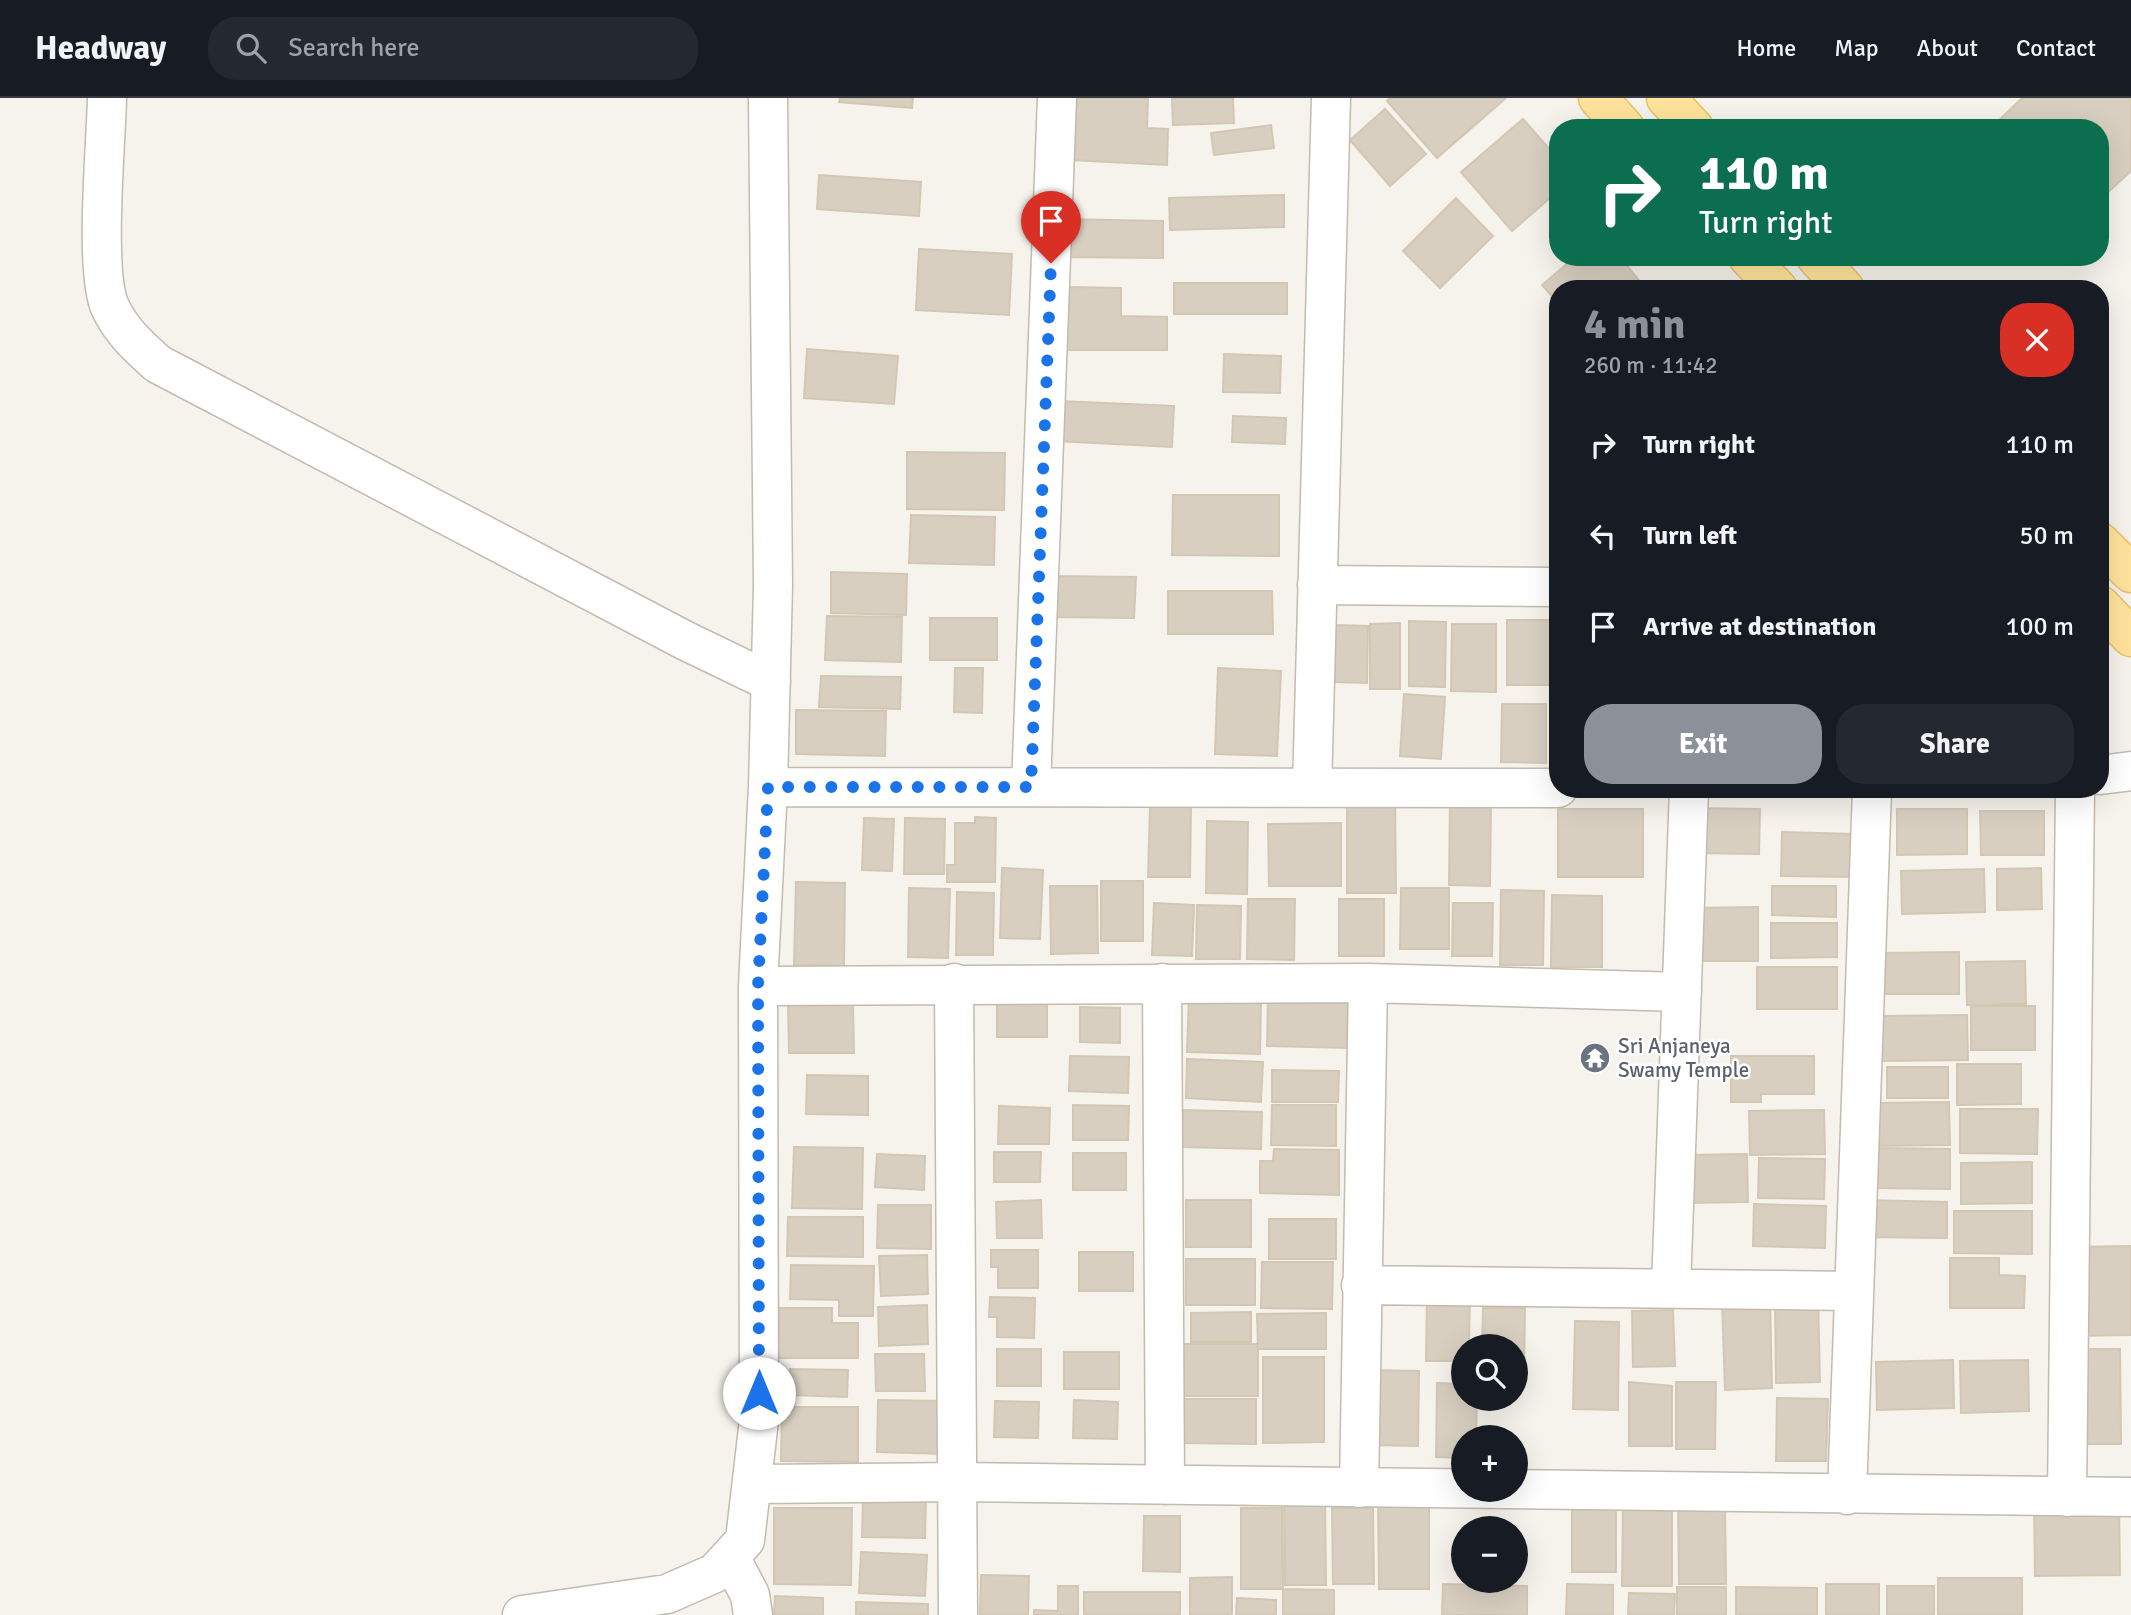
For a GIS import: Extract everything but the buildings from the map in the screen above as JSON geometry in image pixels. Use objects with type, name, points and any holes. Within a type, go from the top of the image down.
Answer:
[{"type":"main road","points":[[1598,98],[1617,119]]},
{"type":"main road","points":[[1666,98],[1686,119]]},
{"type":"main road","points":[[1756,266],[1770,280]]},
{"type":"main road","points":[[1824,266],[1837,280]]},
{"type":"main road","points":[[2109,551],[2131,573]]},
{"type":"main road","points":[[2109,615],[2131,638]]},
{"type":"street","points":[[107,98],[103,267],[109,305],[127,336],[158,364],[686,641],[771,682]]},
{"type":"street","points":[[539,1614],[667,1594],[715,1573],[745,1540],[759,1420],[758,986],[768,787],[773,585],[768,98]]},
{"type":"street","points":[[1031,787],[1057,98]]},
{"type":"street","points":[[1312,788],[1331,98]]},
{"type":"street","points":[[1317,585],[1549,587]]},
{"type":"street","points":[[2109,774],[2131,771]]},
{"type":"street","points":[[768,787],[1549,788]]},
{"type":"street","points":[[1671,1288],[1689,798]]},
{"type":"street","points":[[1847,1494],[1872,798]]},
{"type":"street","points":[[2067,1497],[2075,798]]},
{"type":"street","points":[[954,984],[958,1615]]},
{"type":"street","points":[[1162,984],[1165,1485]]},
{"type":"street","points":[[758,986],[1368,984],[1682,992]]},
{"type":"street","points":[[1359,1488],[1368,984]]},
{"type":"street","points":[[1361,1285],[1854,1291]]},
{"type":"street","points":[[752,1484],[958,1482],[2131,1497]]},
{"type":"street","points":[[730,1557],[750,1595],[753,1615]]},
{"type":"place","name":"Sri Anjaneya Swamy Temple","points":[[1595,1058]]},
{"type":"route","points":[[759,1393],[758,986],[768,787],[1031,787],[1051,263]]}]
